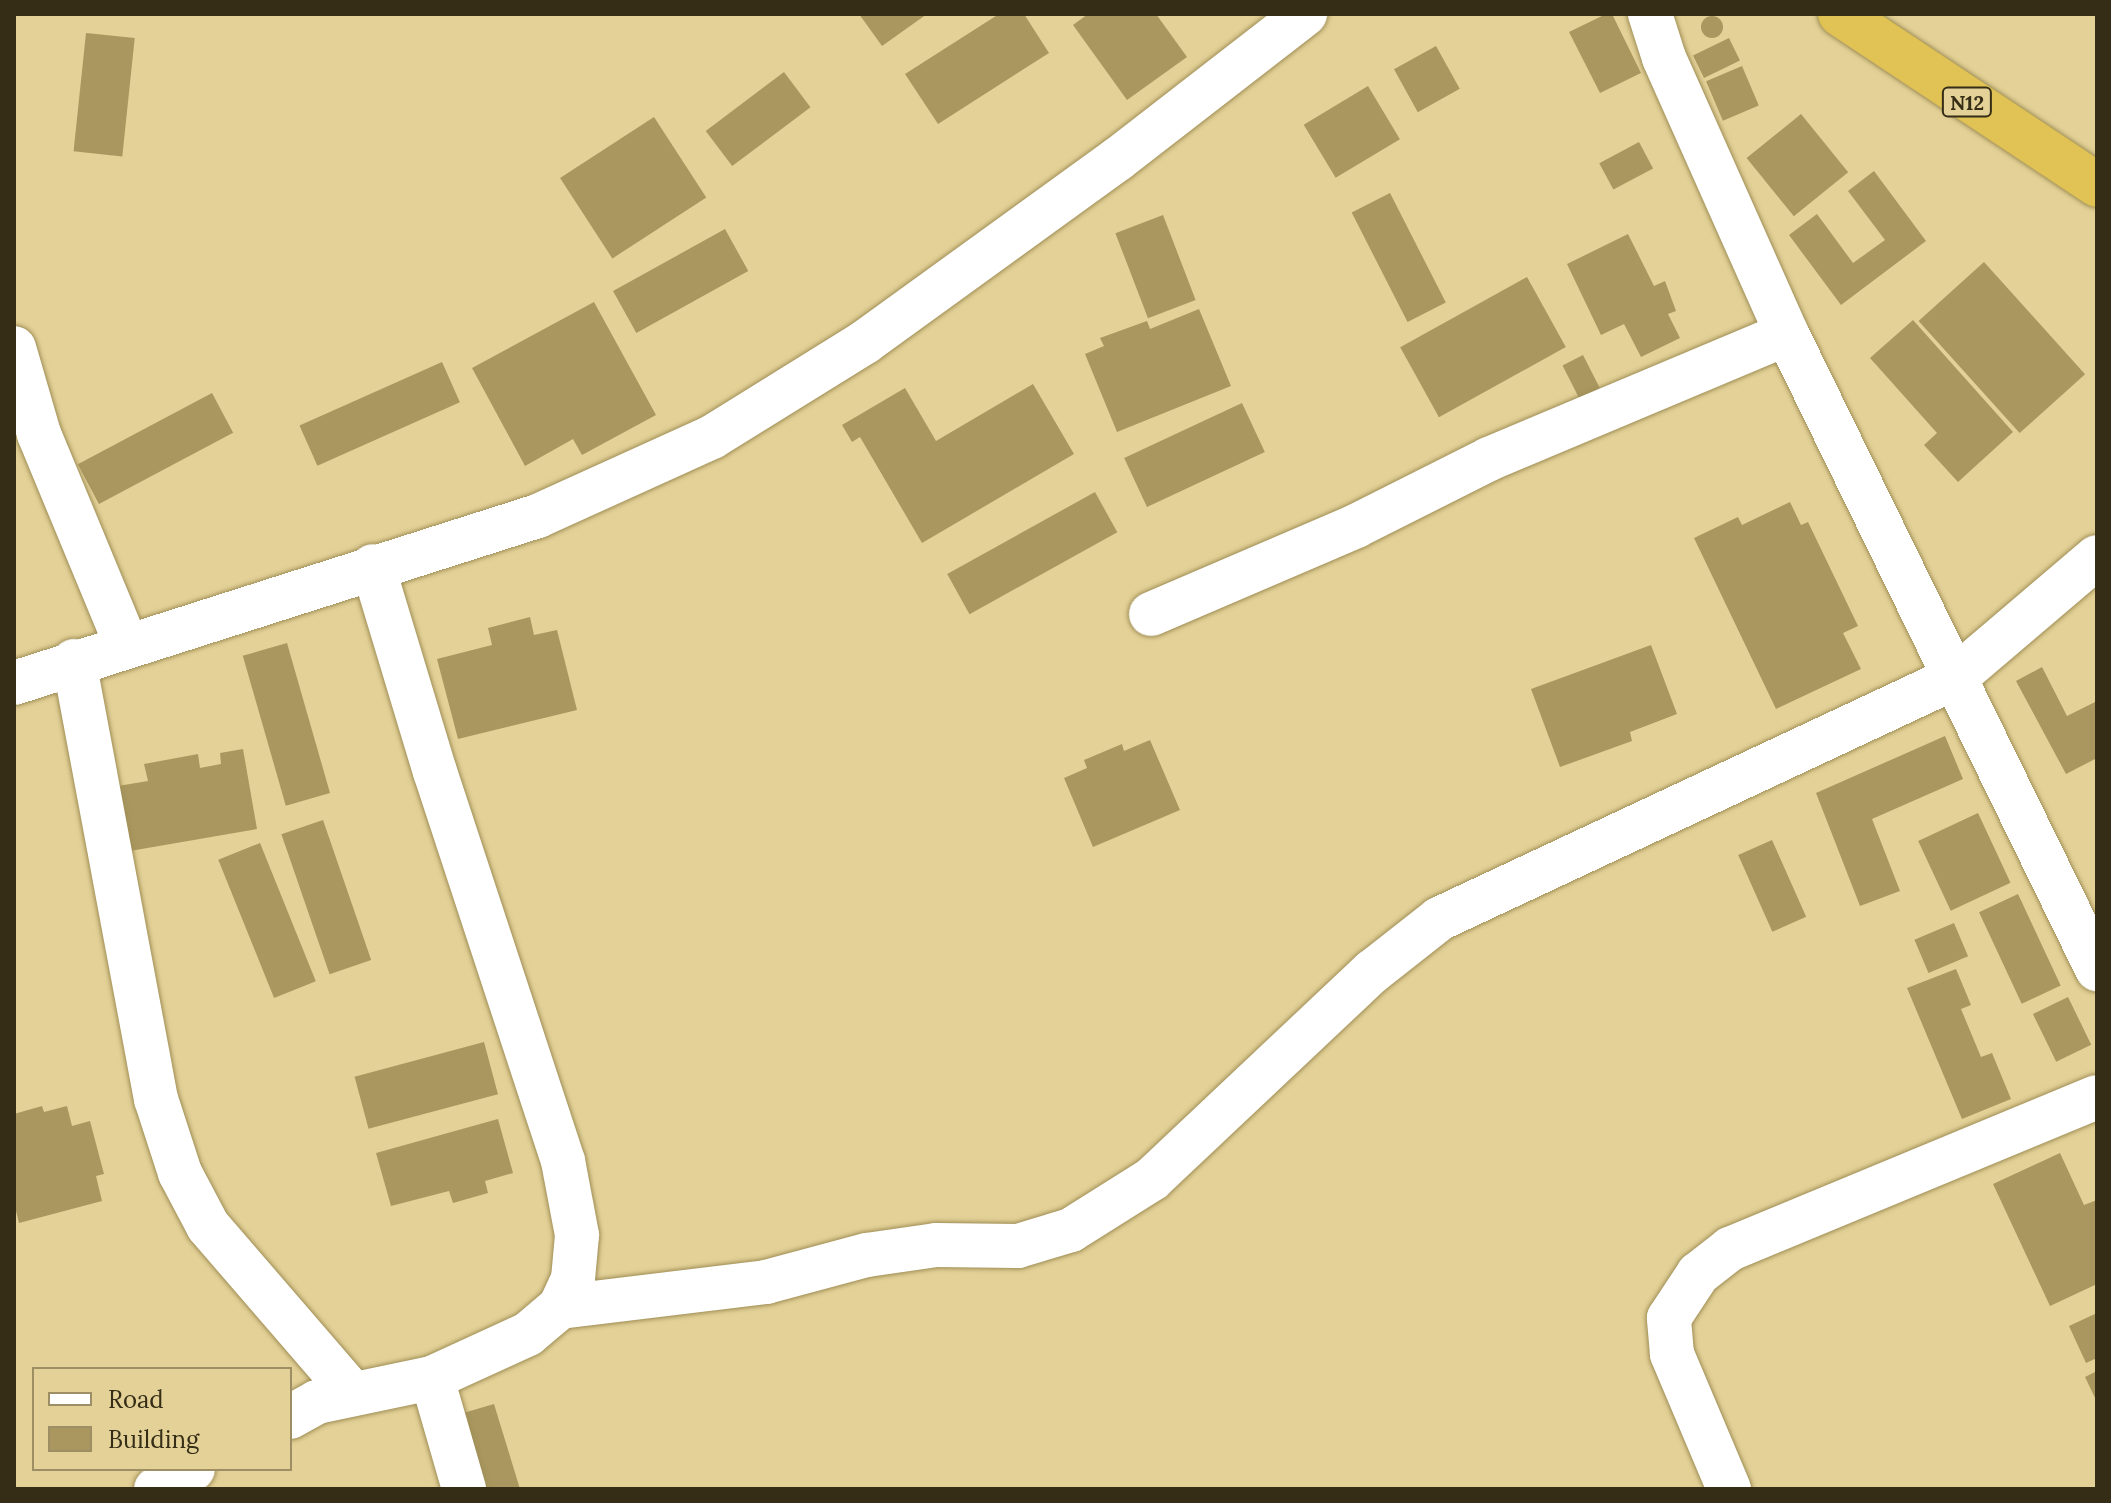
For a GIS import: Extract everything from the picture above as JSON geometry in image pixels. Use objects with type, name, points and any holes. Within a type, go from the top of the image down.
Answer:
[{"type":"highway","name":"N12","points":[[1840,14],[2097,185]]},
{"type":"street","points":[[14,683],[126,644],[538,516],[712,437],[878,333],[1118,159],[1305,14]]},
{"type":"street","points":[[1650,14],[1664,58],[1787,334],[2097,969]]},
{"type":"street","points":[[1151,614],[1356,526],[1489,459],[1787,334]]},
{"type":"street","points":[[14,348],[39,434],[126,644]]},
{"type":"street","points":[[560,1307],[766,1282],[867,1255],[936,1245],[1018,1246],[1071,1230],[1152,1179],[1373,971],[1439,919],[1956,677],[2097,557]]},
{"type":"street","points":[[292,1416],[317,1402],[432,1378],[528,1334],[560,1307],[573,1279],[577,1235],[563,1161],[435,772],[373,566]]},
{"type":"street","points":[[74,661],[156,1099],[180,1173],[208,1226],[352,1393]]},
{"type":"street","points":[[1729,1489],[1672,1354],[1669,1318],[1698,1274],[1730,1249],[2097,1097]]},
{"type":"street","points":[[432,1378],[464,1489]]},
{"type":"street","points":[[156,1489],[189,1471]]},
{"type":"building","points":[[859,14],[927,14],[882,46]]},
{"type":"building","points":[[999,14],[1024,14],[1049,53],[938,124],[905,74]]},
{"type":"building","points":[[1088,14],[1156,14],[1187,57],[1127,100],[1073,25]]},
{"type":"building","points":[[1612,14],[1641,73],[1600,93],[1569,32]]},
{"type":"building","points":[[1712,16],[1720,19],[1723,27],[1720,35],[1712,38],[1704,35],[1701,27],[1704,19]]},
{"type":"building","points":[[86,33],[135,38],[122,156],[74,151]]},
{"type":"building","points":[[1729,38],[1740,60],[1704,78],[1693,56]]},
{"type":"building","points":[[1436,46],[1460,89],[1418,112],[1394,69]]},
{"type":"building","points":[[1742,66],[1759,106],[1723,121],[1706,81]]},
{"type":"building","points":[[784,72],[810,107],[732,166],[706,131]]},
{"type":"building","points":[[1368,86],[1400,139],[1336,178],[1304,125]]},
{"type":"building","points":[[1801,114],[1848,172],[1794,216],[1747,158]]},
{"type":"building","points":[[654,117],[706,198],[612,259],[560,178]]},
{"type":"building","points":[[1639,142],[1653,168],[1613,190],[1599,163]]},
{"type":"building","points":[[1874,171],[1926,241],[1841,305],[1789,235],[1817,214],[1853,263],[1885,240],[1848,191]]},
{"type":"building","points":[[1390,193],[1446,303],[1408,322],[1352,213]]},
{"type":"building","points":[[1163,215],[1196,300],[1148,318],[1115,233]]},
{"type":"building","points":[[725,229],[748,271],[636,333],[613,291]]},
{"type":"building","points":[[1628,234],[1654,286],[1665,281],[1676,311],[1668,314],[1680,338],[1641,357],[1624,324],[1601,335],[1567,264]]},
{"type":"building","points":[[1984,262],[2085,374],[2020,433],[1919,321]]},
{"type":"building","points":[[1527,277],[1566,347],[1439,417],[1400,347]]},
{"type":"building","points":[[594,302],[656,415],[582,455],[573,439],[525,466],[472,368]]},
{"type":"building","points":[[1199,309],[1231,386],[1117,432],[1085,354],[1104,346],[1100,338],[1147,321],[1150,329]]},
{"type":"building","points":[[1913,320],[2013,432],[1958,482],[1924,445],[1937,433],[1870,358]]},
{"type":"building","points":[[1583,355],[1600,388],[1579,398],[1563,365]]},
{"type":"building","points":[[442,362],[460,402],[317,466],[299,425]]},
{"type":"building","points":[[1033,384],[1074,454],[922,543],[860,437],[852,442],[842,425],[905,388],[936,441]]},
{"type":"building","points":[[212,393],[233,433],[99,504],[78,464]]},
{"type":"building","points":[[1242,403],[1265,452],[1147,507],[1124,458]]},
{"type":"building","points":[[1095,492],[1117,532],[969,614],[947,574]]},
{"type":"building","points":[[1790,502],[1801,525],[1808,522],[1858,626],[1843,633],[1861,669],[1776,709],[1694,538],[1738,517],[1742,525]]},
{"type":"building","points":[[530,617],[534,635],[557,630],[577,710],[458,739],[437,659],[492,645],[488,628]]},
{"type":"building","points":[[287,643],[330,793],[286,806],[243,656]]},
{"type":"building","points":[[1651,645],[1677,714],[1630,732],[1632,741],[1560,767],[1531,689]]},
{"type":"building","points":[[2042,667],[2067,716],[2097,701],[2097,758],[2066,774],[2016,681]]},
{"type":"building","points":[[1945,736],[1963,779],[1872,819],[1900,891],[1860,906],[1816,793]]},
{"type":"building","points":[[1150,740],[1180,810],[1093,847],[1064,778],[1087,768],[1084,760],[1122,744],[1124,751]]},
{"type":"building","points":[[243,749],[257,829],[130,851],[118,786],[148,781],[144,764],[198,754],[200,768],[221,764],[220,753]]},
{"type":"building","points":[[1978,813],[2011,883],[1951,911],[1918,841]]},
{"type":"building","points":[[323,820],[371,960],[330,974],[281,834]]},
{"type":"building","points":[[1772,840],[1806,917],[1772,932],[1738,855]]},
{"type":"building","points":[[260,843],[316,981],[274,998],[218,860]]},
{"type":"building","points":[[2018,894],[2061,986],[2022,1004],[1979,912]]},
{"type":"building","points":[[1954,923],[1968,956],[1928,973],[1914,940]]},
{"type":"building","points":[[1956,969],[1971,1005],[1961,1009],[1981,1057],[1992,1053],[2011,1099],[1962,1119],[1907,988]]},
{"type":"building","points":[[2068,997],[2091,1045],[2056,1062],[2033,1014]]},
{"type":"building","points":[[484,1042],[498,1094],[369,1129],[355,1077]]},
{"type":"building","points":[[42,1106],[44,1112],[67,1106],[72,1126],[90,1121],[104,1174],[96,1176],[102,1201],[19,1223],[14,1203],[14,1114]]},
{"type":"building","points":[[498,1119],[513,1173],[485,1181],[488,1193],[453,1203],[449,1191],[391,1206],[376,1153]]},
{"type":"building","points":[[2060,1153],[2084,1205],[2097,1200],[2097,1284],[2050,1306],[1993,1184]]},
{"type":"building","points":[[2097,1313],[2097,1358],[2086,1363],[2069,1326]]},
{"type":"building","points":[[2097,1371],[2097,1402],[2085,1377]]},
{"type":"building","points":[[494,1404],[520,1489],[476,1489],[453,1416]]}]
